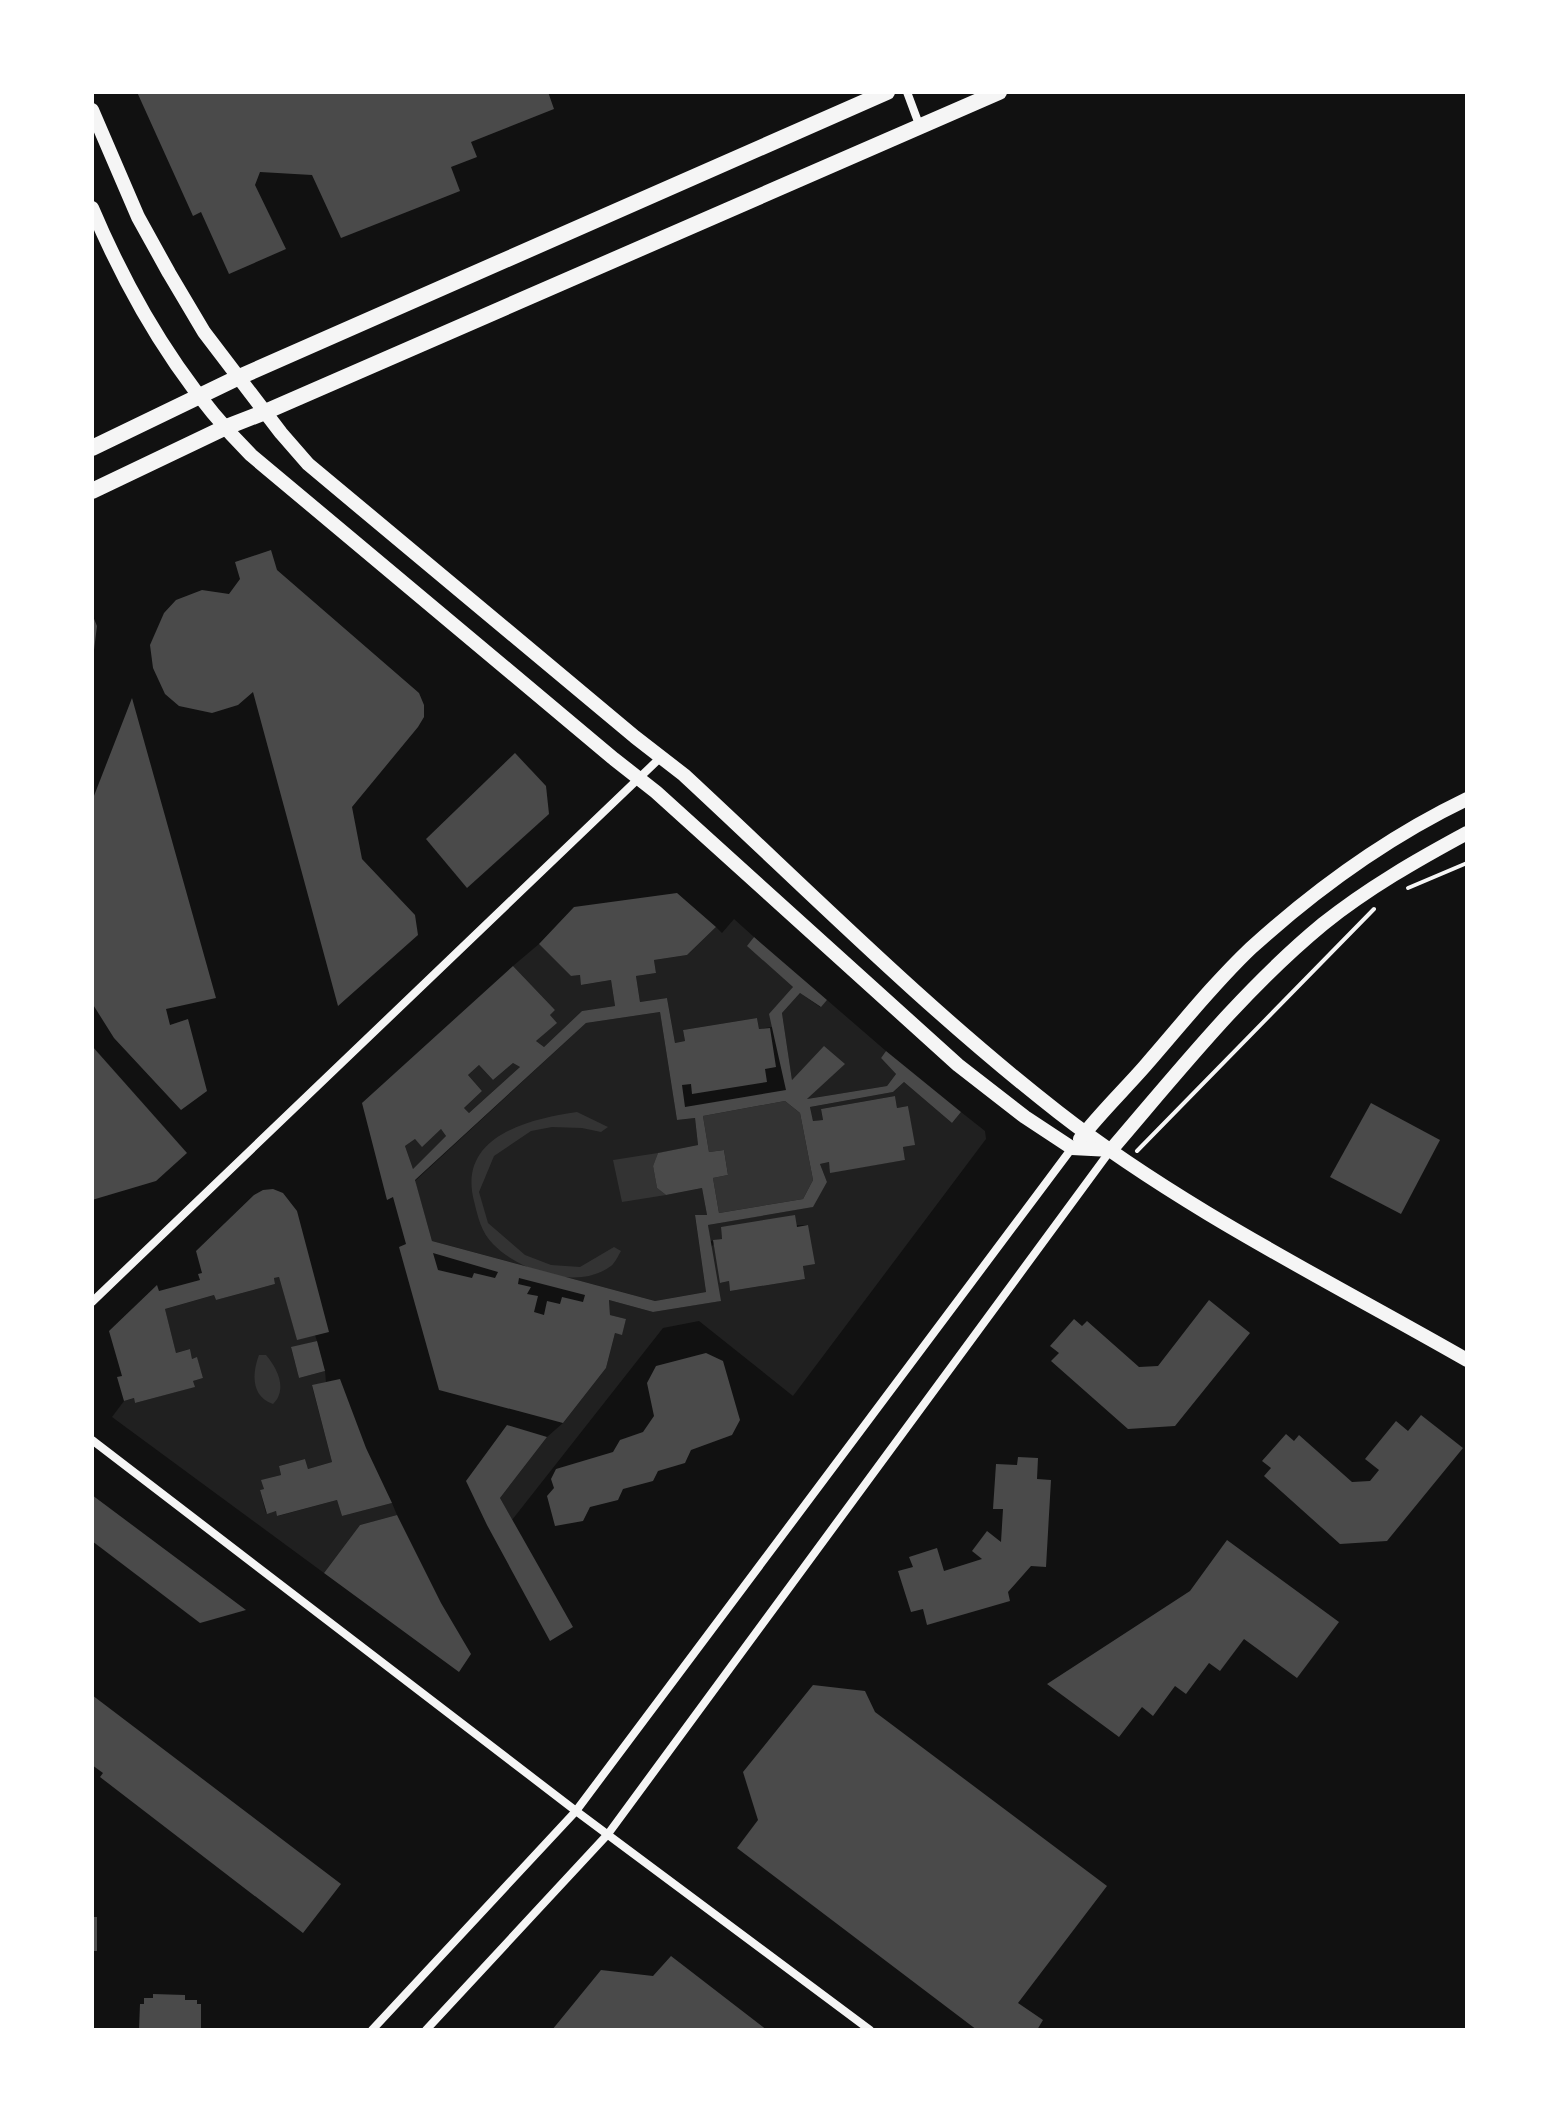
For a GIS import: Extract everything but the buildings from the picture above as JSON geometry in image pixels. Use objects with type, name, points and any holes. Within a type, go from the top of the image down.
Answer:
[{"type":"main road","points":[[92,448],[237,378],[887,92]]},
{"type":"main road","points":[[92,491],[224,428],[999,92]]},
{"type":"street","points":[[907,92],[920,127]]},
{"type":"street","points":[[92,110],[138,217],[204,332],[237,378],[308,464],[684,775],[965,1036],[1058,1113],[1127,1162],[1467,1360]]},
{"type":"street","points":[[92,208],[133,295],[198,397],[224,428],[278,479],[640,779],[958,1065],[1025,1117],[1072,1148],[1111,1150]]},
{"type":"street","points":[[92,1302],[661,757]]},
{"type":"street","points":[[372,2030],[576,1811],[1072,1148],[1198,1004],[1294,910],[1345,871],[1404,833],[1467,799]]},
{"type":"street","points":[[426,2030],[608,1834],[1111,1150],[1218,1025],[1301,944],[1371,889],[1467,833]]},
{"type":"street","points":[[92,1440],[576,1811],[870,2030]]},
{"type":"path","points":[[1400,891],[1467,863]]},
{"type":"path","points":[[1127,1162],[1376,907]]},
{"type":"shaded area","points":[[734,919],[754,937],[748,946],[793,987],[772,1027],[759,1029],[757,1018],[683,1030],[685,1041],[675,1043],[667,998],[640,1002],[636,976],[656,973],[654,960],[687,955],[716,927],[722,933]]},
{"type":"shaded area","points":[[539,944],[571,976],[580,975],[582,985],[611,980],[615,1006],[582,1011],[544,1047],[536,1041],[556,1023],[550,1015],[555,1010],[513,966]]},
{"type":"shaded area","points":[[800,993],[820,1007],[827,1000],[886,1051],[881,1058],[896,1074],[887,1086],[807,1099],[844,1064],[824,1047],[792,1080],[782,1013]]},
{"type":"shaded area","points":[[660,1012],[677,1120],[695,1118],[698,1145],[659,1153],[653,1166],[657,1188],[666,1195],[702,1188],[707,1215],[695,1216],[706,1292],[655,1301],[432,1241],[415,1181],[586,1023]]},
{"type":"shaded area","points":[[513,1063],[520,1067],[469,1113],[464,1108],[482,1091],[468,1075],[479,1065],[493,1080]]},
{"type":"shaded area","points":[[904,1082],[952,1123],[961,1112],[985,1131],[986,1139],[793,1396],[699,1321],[663,1328],[512,1520],[500,1498],[606,1368],[615,1333],[622,1334],[626,1319],[610,1315],[609,1300],[653,1312],[720,1301],[711,1247],[714,1244],[721,1283],[729,1281],[730,1291],[805,1279],[803,1266],[807,1225],[721,1227],[722,1239],[710,1241],[708,1225],[812,1207],[827,1182],[820,1164],[829,1162],[831,1172],[905,1160],[903,1147],[914,1145],[908,1106],[897,1108],[895,1096],[821,1109],[823,1120],[813,1121],[810,1107],[893,1092]]},
{"type":"shaded area","points":[[785,1101],[800,1113],[813,1180],[803,1199],[719,1213],[713,1178],[728,1175],[724,1150],[709,1152],[703,1116]]},
{"type":"shaded area","points":[[577,1112],[608,1127],[601,1132],[552,1127],[531,1131],[494,1156],[479,1192],[488,1223],[525,1255],[551,1265],[580,1267],[614,1247],[621,1251],[612,1265],[598,1273],[566,1277],[533,1269],[504,1254],[493,1244],[479,1218],[472,1179],[476,1161],[486,1146],[501,1135],[538,1120]]},
{"type":"shaded area","points":[[441,1129],[446,1136],[413,1169],[405,1146],[415,1139],[422,1146]]},
{"type":"shaded area","points":[[658,1153],[653,1166],[657,1188],[666,1195],[622,1202],[613,1160]]},
{"type":"shaded area","points":[[279,1277],[297,1339],[315,1335],[317,1341],[291,1348],[299,1378],[325,1371],[326,1382],[312,1386],[332,1462],[308,1469],[305,1459],[279,1466],[281,1475],[262,1480],[264,1489],[260,1490],[266,1513],[276,1511],[278,1516],[337,1500],[342,1516],[392,1503],[397,1515],[360,1525],[324,1573],[112,1417],[124,1401],[134,1398],[135,1403],[194,1387],[193,1381],[203,1378],[197,1358],[192,1359],[190,1349],[176,1353],[165,1309],[214,1295],[216,1300],[275,1284],[274,1278]]},
{"type":"shaded area","points":[[259,1355],[266,1355],[279,1379],[280,1392],[273,1404],[261,1396],[255,1384]]}]
